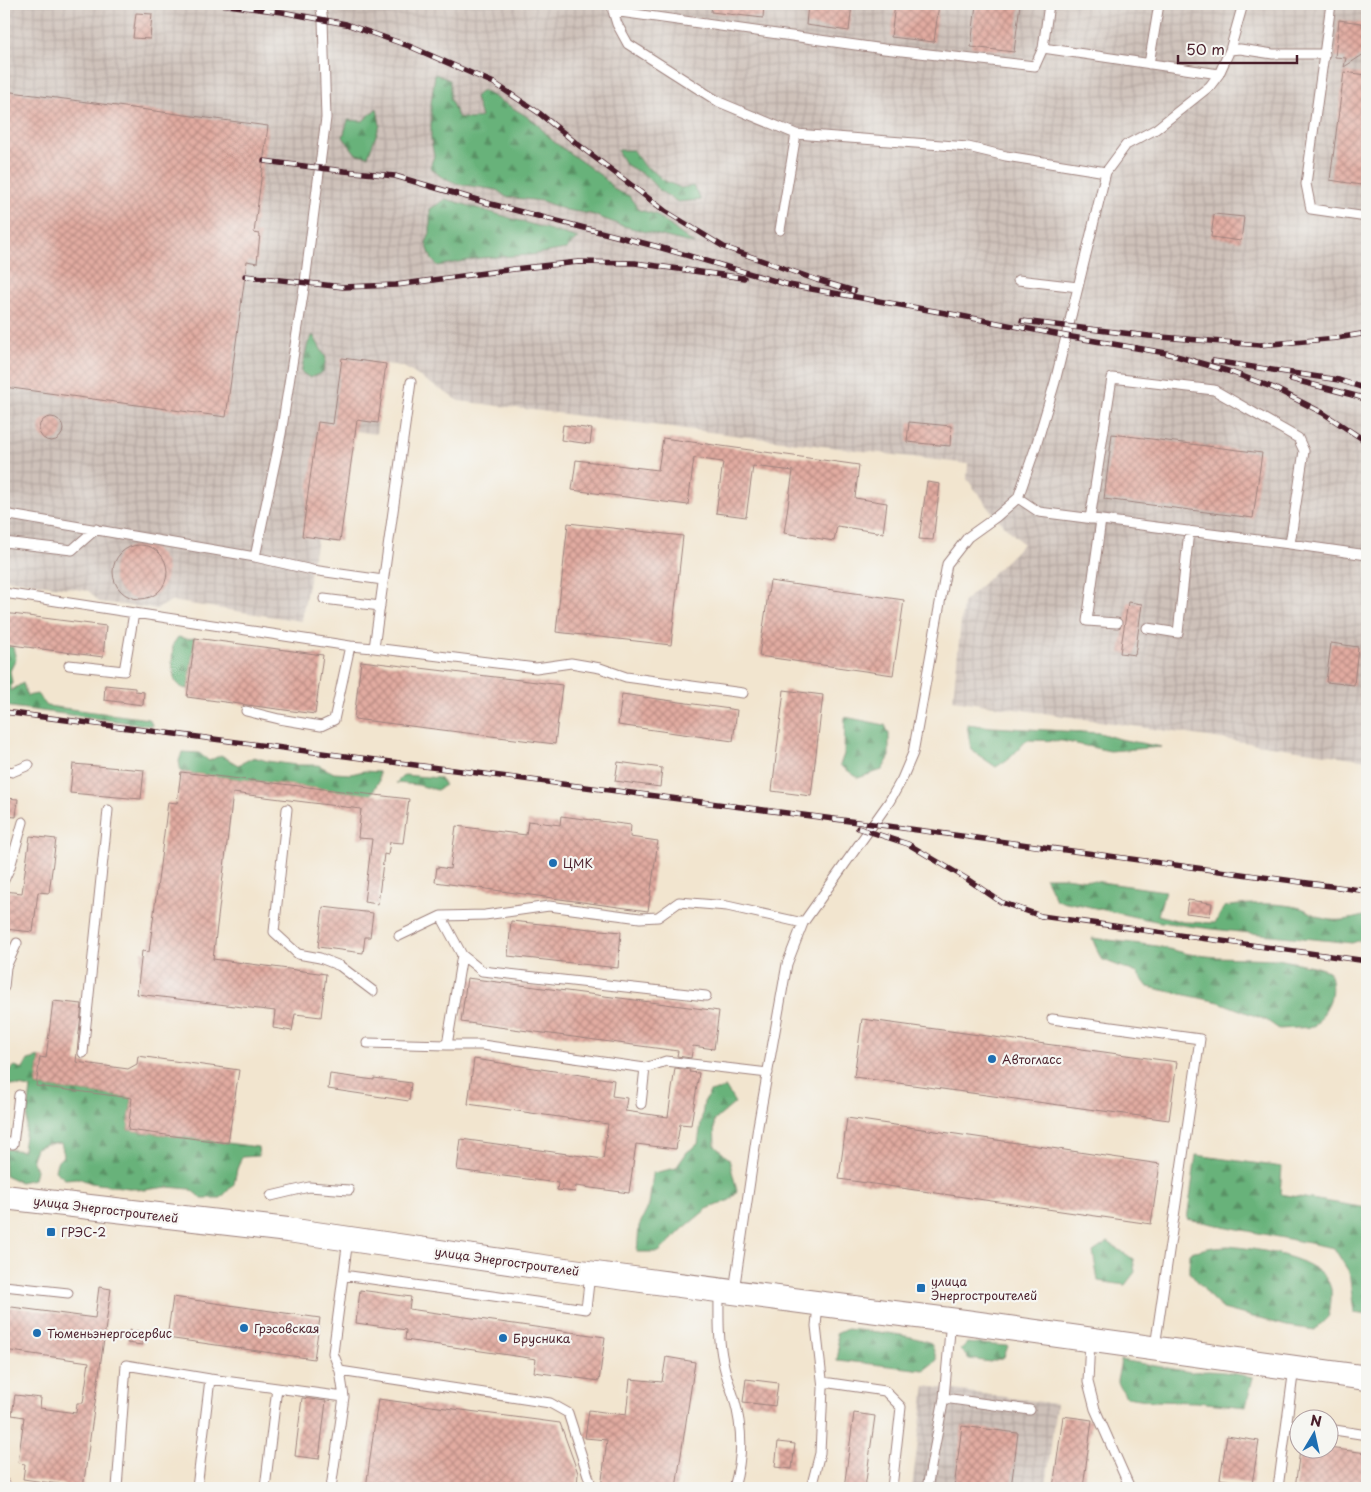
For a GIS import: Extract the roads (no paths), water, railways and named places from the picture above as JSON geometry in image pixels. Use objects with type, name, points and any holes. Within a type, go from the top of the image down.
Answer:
[{"type":"main road","name":"улица Энергостроителей","points":[[4,1197],[288,1230],[727,1292],[951,1320],[1367,1378]]},
{"type":"lane","points":[[255,557],[281,434],[289,385],[305,282],[326,118],[323,20],[320,4]]},
{"type":"lane","points":[[1049,4],[1043,48],[1035,66],[884,49],[613,7],[617,24],[628,44],[718,102],[796,134],[968,147],[1006,156],[1106,172]]},
{"type":"lane","points":[[1149,64],[1159,4]]},
{"type":"lane","points":[[734,1488],[739,1469],[741,1435],[718,1330],[727,1292],[787,964],[803,923],[889,802],[902,779],[912,753],[947,564],[968,537],[1018,498],[1055,382],[1106,172],[1126,145],[1156,129],[1210,86],[1219,74],[1230,50],[1243,4]]},
{"type":"lane","points":[[1331,4],[1306,184],[1311,209],[1367,217]]},
{"type":"lane","points":[[1043,48],[1219,74]]},
{"type":"lane","points":[[1230,50],[1240,49],[1273,54],[1325,54]]},
{"type":"lane","points":[[780,230],[796,134]]},
{"type":"lane","points":[[1018,280],[1078,287]]},
{"type":"lane","points":[[1090,519],[1112,378],[1214,390],[1298,438],[1304,451],[1290,544]]},
{"type":"lane","points":[[374,648],[411,382]]},
{"type":"lane","points":[[1018,498],[1038,512],[1367,555]]},
{"type":"lane","points":[[4,514],[255,557],[312,570],[384,580]]},
{"type":"lane","points":[[1101,520],[1087,621],[1117,623]]},
{"type":"lane","points":[[4,542],[72,550],[96,529]]},
{"type":"lane","points":[[1147,628],[1178,633],[1189,531]]},
{"type":"lane","points":[[4,593],[350,646],[536,668],[571,663],[600,668],[626,677],[743,693]]},
{"type":"lane","points":[[324,599],[380,606]]},
{"type":"lane","points":[[69,666],[124,671],[134,613]]},
{"type":"lane","points":[[246,712],[322,726],[334,720],[350,646]]},
{"type":"lane","points":[[4,770],[12,772],[29,766]]},
{"type":"lane","points":[[287,809],[274,932],[298,954],[320,958],[340,966],[372,991]]},
{"type":"lane","points":[[83,1053],[108,810]]},
{"type":"lane","points":[[4,880],[10,867],[23,822]]},
{"type":"lane","points":[[399,936],[441,916],[485,915],[549,906],[640,918],[658,917],[679,902],[727,906],[803,923]]},
{"type":"lane","points":[[441,916],[462,955],[482,972],[706,996]]},
{"type":"lane","points":[[4,987],[5,967],[16,943]]},
{"type":"lane","points":[[447,1045],[462,955]]},
{"type":"lane","points":[[1052,1019],[1200,1039],[1155,1348]]},
{"type":"lane","points":[[367,1043],[482,1045],[645,1068],[666,1061],[768,1073]]},
{"type":"lane","points":[[641,1104],[645,1068]]},
{"type":"lane","points":[[4,1143],[13,1144],[19,1095]]},
{"type":"lane","points":[[271,1196],[309,1188],[348,1190]]},
{"type":"lane","points":[[331,1488],[344,1397],[340,1371],[333,1353],[348,1239]]},
{"type":"lane","points":[[343,1275],[586,1309],[590,1273]]},
{"type":"lane","points":[[4,1286],[68,1293]]},
{"type":"lane","points":[[811,1488],[820,1454],[823,1382],[816,1326],[818,1304]]},
{"type":"lane","points":[[927,1488],[944,1398],[951,1320]]},
{"type":"lane","points":[[1090,1339],[1088,1382],[1092,1400],[1130,1488]]},
{"type":"lane","points":[[117,1488],[126,1364],[210,1379],[344,1397]]},
{"type":"lane","points":[[1278,1488],[1294,1368]]},
{"type":"lane","points":[[340,1371],[550,1402],[568,1413],[592,1488]]},
{"type":"lane","points":[[197,1488],[210,1379]]},
{"type":"lane","points":[[823,1382],[885,1391],[901,1407],[892,1488]]},
{"type":"lane","points":[[265,1488],[277,1388]]},
{"type":"lane","points":[[944,1398],[1030,1410]]},
{"type":"lane","points":[[1338,1431],[1367,1435]]},
{"type":"lane","points":[[4,1483],[8,1488]]},
{"type":"railway","points":[[220,4],[282,12],[346,24],[409,46],[494,83],[539,113],[665,211],[724,247],[854,291]]},
{"type":"railway","points":[[264,161],[395,176],[491,204],[655,246],[789,285],[1166,353],[1231,372],[1274,388],[1323,413],[1367,442]]},
{"type":"railway","points":[[245,276],[343,287],[396,285],[578,262],[635,263],[744,278]]},
{"type":"railway","points":[[1022,321],[1149,336],[1260,345],[1337,338],[1367,333]]},
{"type":"railway","points":[[1213,361],[1339,380],[1367,389]]},
{"type":"railway","points":[[1291,379],[1360,397],[1367,401]]},
{"type":"railway","points":[[4,712],[873,824],[1367,891]]},
{"type":"railway","points":[[858,828],[908,844],[967,879],[1001,902],[1041,916],[1367,961]]},
{"type":"place","name":"ЦМК","points":[[553,863]]},
{"type":"place","name":"Автогласс","points":[[992,1059]]},
{"type":"place","name":"ГРЭС-2","points":[[51,1232]]},
{"type":"place","name":"улица Энергостроителей","points":[[921,1288]]},
{"type":"place","name":"Грэсовская","points":[[244,1328]]},
{"type":"place","name":"Тюменьэнергосервис","points":[[37,1333]]},
{"type":"place","name":"Брусника","points":[[503,1338]]}]
